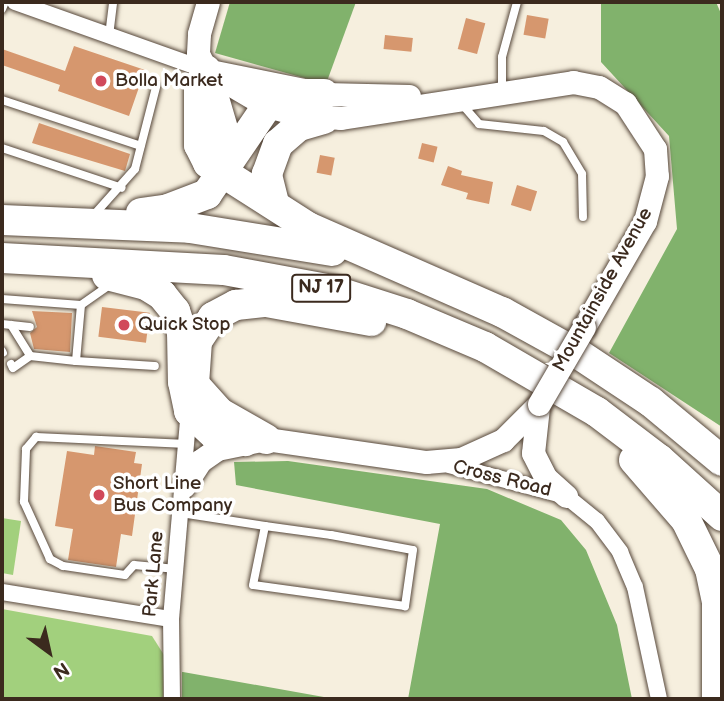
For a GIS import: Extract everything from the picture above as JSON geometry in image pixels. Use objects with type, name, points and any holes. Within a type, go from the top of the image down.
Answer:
[{"type":"highway","points":[[206,70],[227,165],[308,226],[421,277]]},
{"type":"highway","points":[[93,224],[194,201],[216,186],[267,106],[296,94],[324,106],[278,144],[267,174],[274,203]]},
{"type":"highway","name":"NJ 17","points":[[2,220],[190,228],[267,237],[341,253],[421,277],[502,312],[580,355],[651,402],[722,461]]},
{"type":"highway","points":[[8,259],[146,285],[175,311],[182,332],[183,382],[191,398],[220,413],[257,440]]},
{"type":"highway","name":"NJ 17","points":[[8,259],[187,266],[260,275],[371,302],[485,347],[523,368],[627,434],[722,516]]},
{"type":"highway","points":[[191,398],[197,341],[204,327],[224,309],[250,302],[337,313],[485,347]]},
{"type":"highway","points":[[523,368],[640,466],[696,537],[718,601],[717,699]]},
{"type":"street","points":[[15,2],[41,7],[109,36],[206,70],[267,106]]},
{"type":"street","points":[[206,70],[198,54],[199,34],[208,2]]},
{"type":"street","name":"Mountainside Avenue","points":[[206,70],[324,106],[458,96],[573,82],[599,87],[625,103],[655,149],[657,176],[645,221],[539,404],[516,430],[484,451],[461,459],[426,462]]},
{"type":"street","name":"Park Lane","points":[[172,699],[171,620],[191,398]]},
{"type":"street","name":"Mountainside Avenue","points":[[539,404],[533,422],[533,453],[546,478],[566,496]]},
{"type":"street","points":[[184,486],[200,461],[217,449],[257,440]]},
{"type":"street","name":"Cross Road","points":[[257,440],[426,462],[566,496],[597,521],[629,570],[659,699]]},
{"type":"street","points":[[2,592],[171,620]]},
{"type":"lane","points":[[2,9],[5,2]]},
{"type":"lane","points":[[109,36],[113,2]]},
{"type":"lane","points":[[502,90],[502,57],[517,2]]},
{"type":"lane","points":[[93,224],[135,169],[156,87]]},
{"type":"lane","points":[[458,96],[479,124],[544,131],[563,142],[582,174],[583,217]]},
{"type":"lane","points":[[2,100],[141,146]]},
{"type":"lane","points":[[2,148],[121,188]]},
{"type":"lane","points":[[76,361],[75,332],[81,306],[119,278]]},
{"type":"lane","points":[[2,299],[81,306]]},
{"type":"lane","points":[[6,325],[30,327]]},
{"type":"lane","points":[[6,325],[30,356]]},
{"type":"lane","points":[[11,364],[13,368],[30,356],[155,366]]},
{"type":"lane","points":[[176,569],[135,565],[125,575],[63,566],[50,559],[24,502],[26,449],[36,437],[187,444]]},
{"type":"lane","points":[[181,513],[265,526],[413,550],[405,606],[253,585],[265,526]]},
{"type":"green space","points":[[230,2],[356,2],[326,84],[215,53]]},
{"type":"green space","points":[[601,2],[716,2],[722,16],[722,427],[609,353],[677,229],[669,136],[601,62]]},
{"type":"green space","points":[[288,461],[487,489],[561,520],[586,550],[617,625],[632,699],[408,699],[440,524],[236,485],[234,462]]},
{"type":"green space","points":[[2,518],[21,521],[13,575],[2,573]]},
{"type":"green space","points":[[2,609],[152,636],[164,655],[163,699],[2,699]]},
{"type":"green space","points":[[183,672],[335,699],[182,699]]},
{"type":"building","points":[[527,15],[549,19],[545,39],[524,35]]},
{"type":"building","points":[[466,18],[485,23],[477,54],[458,49]]},
{"type":"building","points":[[385,35],[413,38],[411,52],[384,49]]},
{"type":"building","name":"Bolla Market","points":[[74,46],[145,70],[129,116],[58,91],[60,85],[2,65],[2,49],[65,71]]},
{"type":"building","points":[[39,123],[130,154],[125,171],[32,143]]},
{"type":"building","points":[[422,143],[438,147],[434,162],[418,159]]},
{"type":"building","points":[[320,155],[335,158],[331,176],[317,173]]},
{"type":"building","points":[[448,166],[462,171],[461,175],[493,182],[489,204],[466,199],[468,193],[441,185]]},
{"type":"building","points":[[517,185],[537,191],[531,211],[511,205]]},
{"type":"building","name":"Quick Stop","points":[[102,307],[150,313],[146,343],[98,337]]},
{"type":"building","points":[[32,311],[72,313],[70,352],[34,349],[30,333],[37,327]]},
{"type":"building","name":"Short Line Bus Company","points":[[95,446],[136,452],[134,463],[142,464],[132,536],[121,534],[116,567],[68,560],[73,529],[55,526],[67,451],[94,455]]},
{"type":"place","name":"Bolla Market","points":[[101,81]]},
{"type":"place","name":"Quick Stop","points":[[124,325]]},
{"type":"place","name":"Short Line Bus Company","points":[[99,495]]}]
